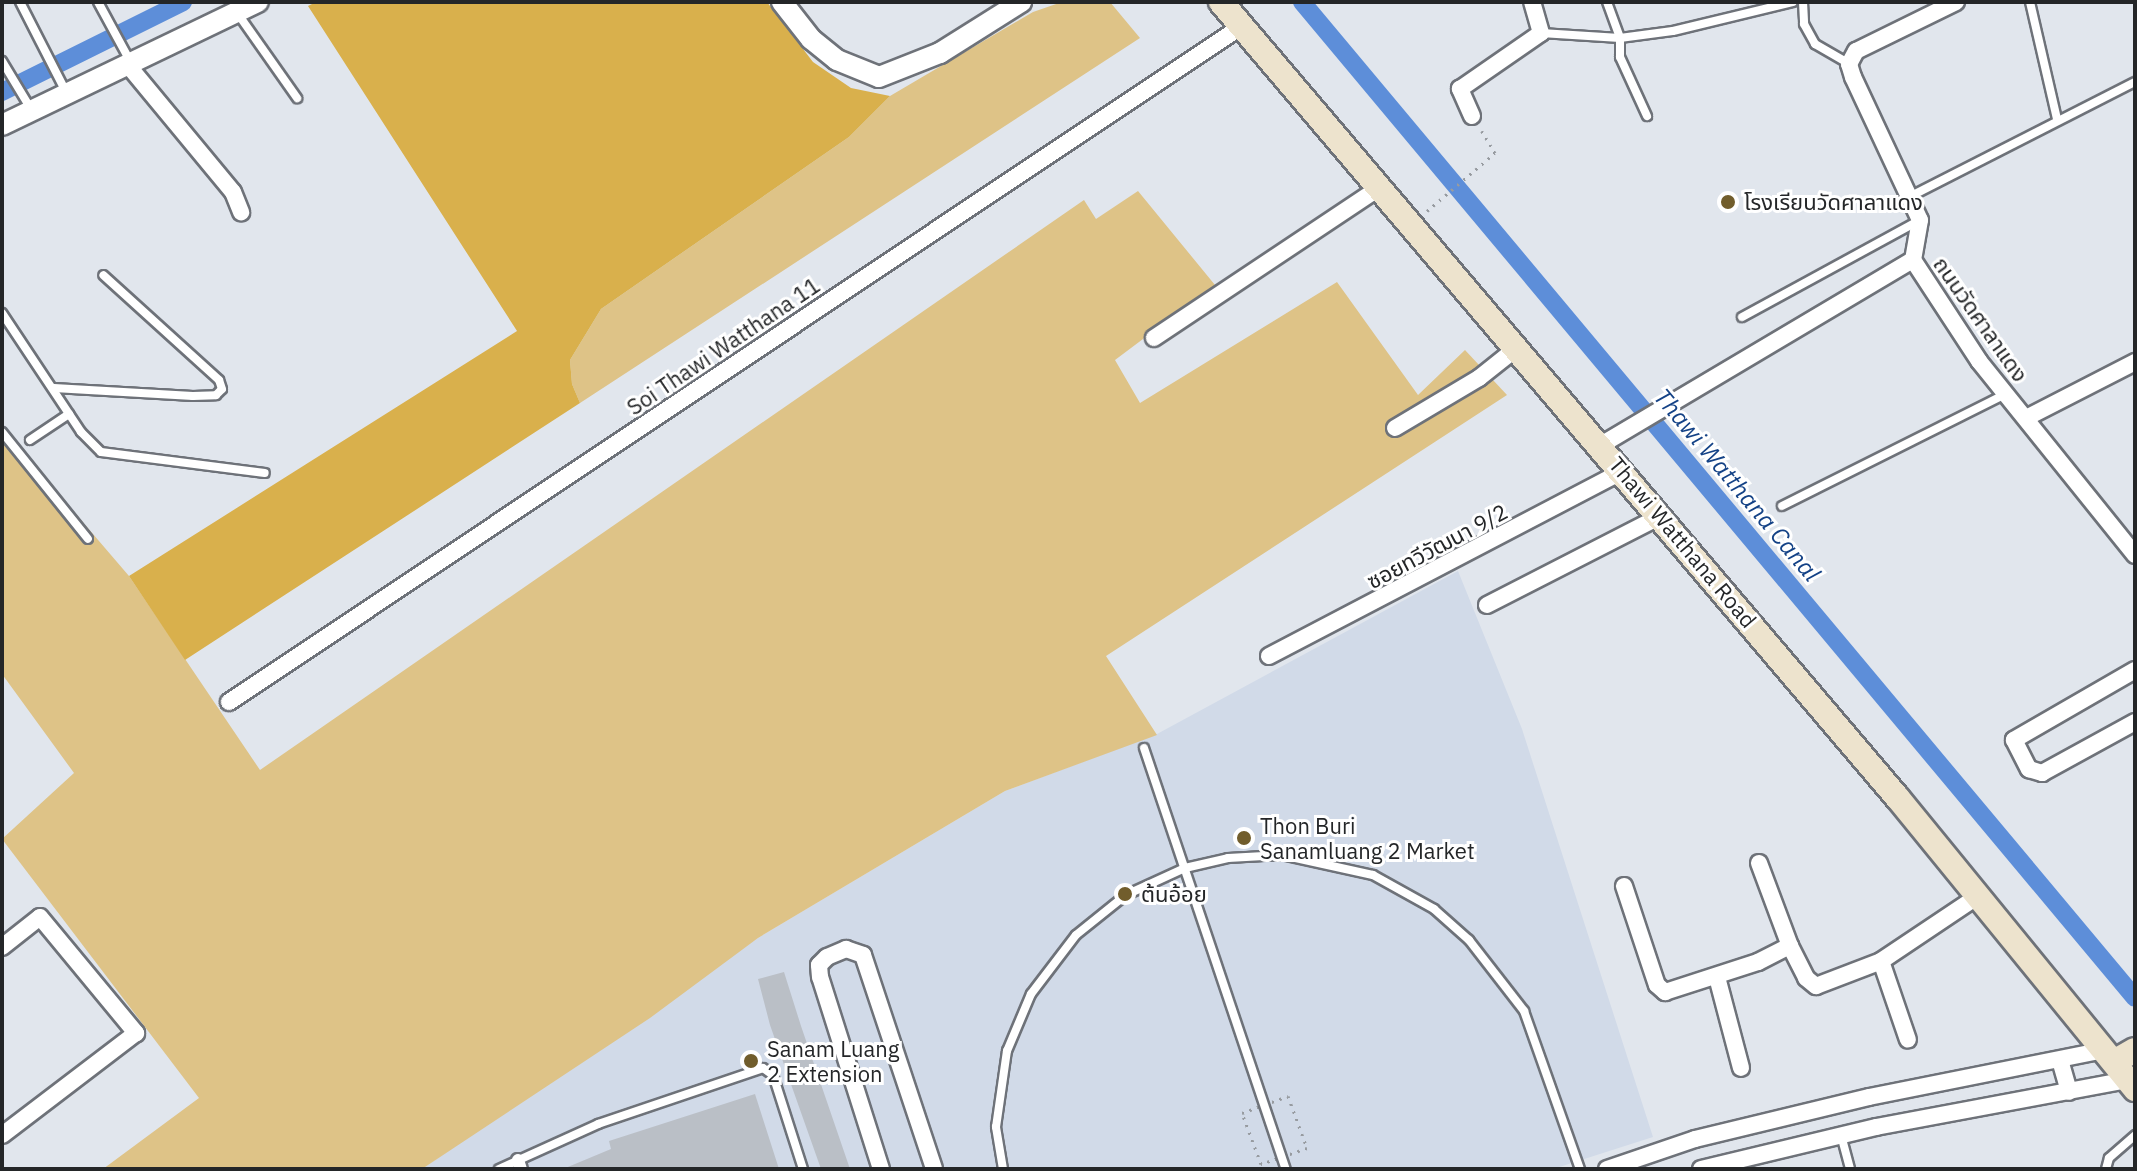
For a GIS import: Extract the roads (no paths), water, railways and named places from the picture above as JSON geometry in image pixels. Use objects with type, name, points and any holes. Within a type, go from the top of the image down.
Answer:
[{"type":"main road","name":"Thawi Watthana Road","points":[[1221,2],[1518,347],[2123,1066]]},
{"type":"street","points":[[782,2],[811,39],[837,60],[879,77],[940,53],[1021,2]]},
{"type":"street","points":[[1472,116],[1460,89],[1541,33],[1532,2]]},
{"type":"street","points":[[1920,220],[1849,64],[1856,51],[1956,2]]},
{"type":"street","points":[[2,125],[27,103],[239,8]]},
{"type":"street","name":"Soi Thawi Watthana 11","points":[[229,702],[1242,26]]},
{"type":"street","points":[[128,60],[233,192],[241,212]]},
{"type":"street","points":[[1154,338],[1380,187]]},
{"type":"street","name":"ถนนวัดศาลาแดง","points":[[1920,220],[1913,260],[2006,394],[2135,555]]},
{"type":"street","points":[[1601,445],[1678,396],[1913,260]]},
{"type":"street","points":[[1395,428],[1479,378],[1518,347]]},
{"type":"street","points":[[2026,418],[2135,362]]},
{"type":"street","name":"ซอยทวีวัฒนา 9/2","points":[[1269,656],[1623,471]]},
{"type":"street","points":[[1487,605],[1661,516]]},
{"type":"street","points":[[2135,670],[2014,740],[2029,769],[2042,773],[2135,722]]},
{"type":"street","points":[[1759,863],[1790,946],[1806,978],[1816,986],[1881,961],[1978,896]]},
{"type":"street","points":[[1624,886],[1657,985],[1665,992],[1717,977],[1790,946]]},
{"type":"street","points":[[2,947],[40,917],[136,1033],[2,1135]]},
{"type":"street","points":[[881,1169],[820,977],[819,965],[827,957],[846,949],[863,955],[934,1169]]},
{"type":"street","points":[[1881,961],[1908,1040]]},
{"type":"street","points":[[1717,977],[1741,1068]]},
{"type":"street","points":[[2060,1060],[2069,1092]]},
{"type":"street","points":[[1607,1169],[1695,1139],[2060,1060],[2123,1066]]},
{"type":"street","points":[[1701,1169],[1841,1135],[2069,1092],[2123,1066]]},
{"type":"lane","points":[[20,2],[63,87]]},
{"type":"lane","points":[[98,2],[128,60]]},
{"type":"lane","points":[[1607,2],[1620,38],[1620,57],[1647,116]]},
{"type":"lane","points":[[1541,33],[1620,38],[1673,31],[1793,2]]},
{"type":"lane","points":[[1803,2],[1804,24],[1815,44],[1849,64]]},
{"type":"lane","points":[[2030,2],[2057,119]]},
{"type":"lane","points":[[239,8],[297,98]]},
{"type":"lane","points":[[2,61],[27,103]]},
{"type":"lane","points":[[1911,196],[2057,119],[2135,82]]},
{"type":"lane","points":[[1742,317],[1920,220]]},
{"type":"lane","points":[[54,388],[193,396],[216,395],[222,389],[219,380],[103,275]]},
{"type":"lane","points":[[2,313],[69,414],[101,452],[265,473]]},
{"type":"lane","points":[[1782,506],[2006,394]]},
{"type":"lane","points":[[30,440],[69,414]]},
{"type":"lane","points":[[2,432],[88,539]]},
{"type":"lane","points":[[1144,748],[1286,1169]]},
{"type":"lane","points":[[1003,1169],[996,1127],[1007,1051],[1031,994],[1076,935],[1126,895],[1185,868],[1228,858],[1322,859],[1373,875],[1434,909],[1469,940],[1524,1011],[1580,1169]]},
{"type":"lane","points":[[499,1169],[519,1164],[665,1098],[763,1068],[773,1075],[803,1169]]},
{"type":"lane","points":[[1841,1135],[1850,1169]]},
{"type":"lane","points":[[2106,1169],[2109,1158],[2135,1135]]},
{"type":"waterway","points":[[2,92],[183,2]]},
{"type":"waterway","name":"Thawi Watthana Canal","points":[[1302,2],[2135,998]]},
{"type":"place","name":"โรงเรียนวัดศาลาแดง","points":[[1728,202]]},
{"type":"place","name":"Thon Buri Sanamluang 2 Market","points":[[1244,838]]},
{"type":"place","name":"ต้นอ้อย","points":[[1125,894]]},
{"type":"place","name":"Sanam Luang 2 Extension","points":[[751,1061]]}]
